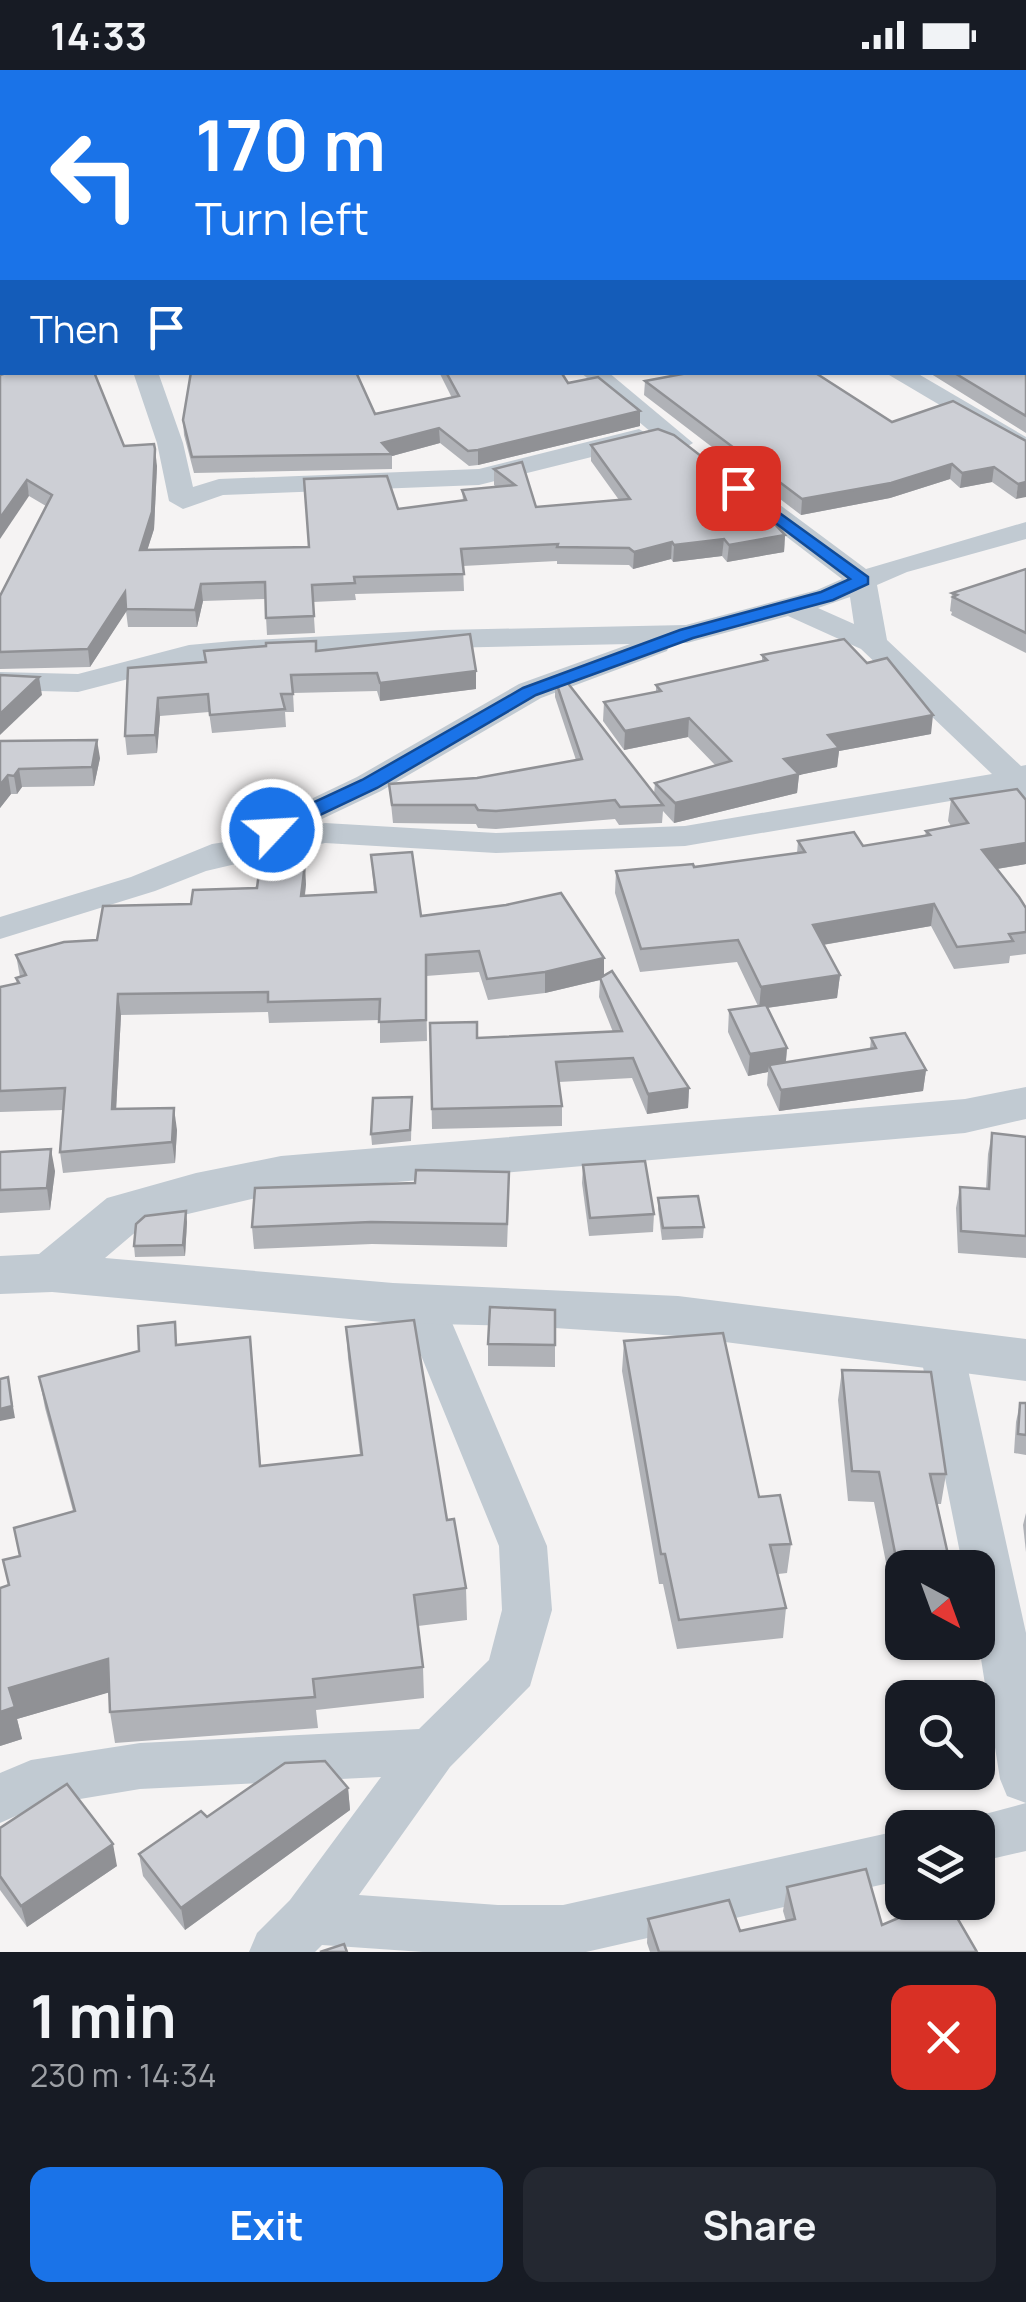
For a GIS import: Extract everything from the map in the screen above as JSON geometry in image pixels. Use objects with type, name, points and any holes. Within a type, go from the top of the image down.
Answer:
[{"type":"street","points":[[146,375],[170,443],[183,500],[219,487],[479,477],[629,439],[662,433],[677,441]]},
{"type":"street","points":[[596,375],[862,580],[872,643]]},
{"type":"street","points":[[901,375],[1026,448]]},
{"type":"street","points":[[203,861],[370,784],[530,692],[687,634],[827,596],[898,566],[1026,530]]},
{"type":"street","points":[[788,605],[872,643],[1023,781]]},
{"type":"street","points":[[0,681],[78,683],[189,654],[250,649],[442,639],[687,634]]},
{"type":"street","points":[[0,928],[203,861],[325,832],[496,843],[685,836],[1023,781]]},
{"type":"street","points":[[0,902],[40,915]]},
{"type":"street","points":[[0,1295],[26,1274],[126,1211],[196,1191],[282,1174],[965,1116],[1026,1103]]},
{"type":"street","points":[[26,1274],[422,1304],[678,1316],[941,1346],[1026,1360]]},
{"type":"street","points":[[294,1935],[432,1750],[512,1671],[527,1610],[522,1546],[422,1304]]},
{"type":"street","points":[[941,1346],[1008,1671],[1026,1779]]},
{"type":"street","points":[[0,1800],[30,1784],[140,1766],[432,1750]]},
{"type":"street","points":[[995,1834],[1026,1827]]},
{"type":"street","points":[[294,1935],[563,1931],[885,1859]]},
{"type":"building","points":[[0,375],[95,375],[124,446],[154,444],[152,512],[140,550],[309,547],[304,479],[387,476],[398,509],[466,500],[462,490],[515,485],[494,469],[522,462],[536,507],[630,499],[591,445],[658,429],[674,435],[764,505],[758,506],[785,535],[729,545],[724,539],[674,545],[672,542],[634,552],[629,548],[557,547],[558,544],[461,549],[464,574],[354,577],[355,583],[312,585],[314,616],[266,618],[265,582],[201,584],[195,610],[126,609],[125,592],[88,649],[0,652],[0,596],[52,495],[27,480],[0,518]]},
{"type":"building","points":[[190,375],[357,375],[375,414],[459,396],[448,375],[563,375],[568,383],[598,377],[640,411],[468,451],[439,428],[382,443],[392,454],[192,457],[183,420]]},
{"type":"building","points":[[677,375],[819,375],[892,422],[953,401],[1026,441],[1026,482],[1018,484],[994,467],[962,473],[952,464],[891,483],[802,499],[645,381]]},
{"type":"building","points":[[958,375],[1026,375],[1026,416]]},
{"type":"building","points":[[1026,569],[1026,633],[953,597],[957,595],[952,593]]},
{"type":"building","points":[[470,634],[476,671],[380,683],[377,673],[291,675],[293,694],[281,694],[285,709],[210,715],[208,694],[158,698],[155,735],[125,736],[128,668],[206,662],[204,651],[266,643],[316,641],[316,651]]},
{"type":"building","points":[[844,639],[867,663],[887,658],[933,715],[828,735],[839,748],[784,759],[799,774],[675,803],[655,783],[731,761],[689,718],[625,731],[604,702],[661,691],[656,685],[767,660],[762,655]]},
{"type":"building","points":[[0,675],[39,677],[0,714]]},
{"type":"building","points":[[563,677],[663,805],[620,807],[615,800],[496,811],[478,810],[475,805],[392,805],[389,784],[477,778],[582,759],[555,679]]},
{"type":"building","points":[[97,740],[92,767],[19,769],[0,785],[0,741]]},
{"type":"building","points":[[1017,789],[1026,800],[1026,843],[982,850],[1026,908],[1026,932],[1009,934],[1013,941],[957,947],[934,904],[813,925],[840,975],[761,987],[738,940],[641,949],[616,871],[693,864],[694,867],[805,852],[798,841],[854,832],[863,846],[930,835],[926,831],[968,823],[951,799]]},
{"type":"building","points":[[412,852],[421,916],[561,893],[604,958],[545,972],[487,979],[479,951],[426,955],[426,1020],[379,1022],[380,999],[268,1002],[268,992],[118,994],[112,1109],[174,1108],[172,1142],[60,1152],[65,1088],[0,1091],[0,987],[19,983],[16,978],[26,975],[16,955],[64,942],[97,940],[103,906],[191,904],[193,890],[257,888],[260,864],[305,864],[301,896],[376,892],[371,855]]},
{"type":"building","points":[[612,971],[689,1088],[648,1094],[633,1058],[556,1062],[562,1106],[432,1109],[430,1023],[477,1022],[477,1038],[622,1031],[600,978]]},
{"type":"building","points":[[766,1005],[787,1048],[750,1054],[729,1010]]},
{"type":"building","points":[[905,1033],[926,1070],[781,1090],[769,1065],[876,1048],[871,1038]]},
{"type":"building","points":[[412,1097],[410,1130],[371,1134],[373,1098]]},
{"type":"building","points":[[992,1133],[1026,1137],[1026,1236],[961,1231],[960,1187],[989,1189]]},
{"type":"building","points":[[51,1149],[47,1188],[0,1190],[0,1152]]},
{"type":"building","points":[[645,1161],[654,1214],[590,1218],[583,1165]]},
{"type":"building","points":[[416,1170],[509,1172],[507,1224],[371,1222],[252,1227],[255,1188],[415,1183]]},
{"type":"building","points":[[698,1196],[704,1227],[663,1228],[658,1198]]},
{"type":"building","points":[[186,1211],[183,1245],[134,1246],[136,1224],[145,1216]]},
{"type":"building","points":[[490,1307],[555,1310],[555,1345],[488,1344]]},
{"type":"building","points":[[414,1320],[447,1520],[454,1519],[466,1588],[414,1595],[423,1667],[313,1679],[315,1697],[110,1712],[108,1659],[9,1688],[15,1707],[0,1712],[0,1588],[9,1585],[3,1560],[20,1556],[14,1528],[75,1511],[39,1377],[139,1351],[138,1326],[175,1322],[176,1345],[250,1337],[260,1466],[362,1455],[346,1327]]},
{"type":"building","points":[[723,1333],[759,1497],[780,1495],[791,1544],[770,1545],[786,1608],[679,1620],[665,1554],[661,1554],[624,1341]]},
{"type":"building","points":[[842,1370],[931,1372],[946,1474],[930,1474],[947,1550],[894,1550],[879,1472],[852,1471]]},
{"type":"building","points":[[8,1377],[12,1406],[0,1409],[0,1379]]},
{"type":"building","points":[[1020,1403],[1026,1403],[1026,1435],[1018,1434]]},
{"type":"building","points":[[325,1761],[348,1788],[181,1908],[139,1854],[201,1811],[207,1817],[285,1763]]},
{"type":"building","points":[[67,1784],[113,1844],[21,1906],[0,1876],[0,1828]]},
{"type":"building","points":[[866,1869],[882,1925],[894,1920],[958,1920],[977,1952],[659,1952],[648,1919],[729,1900],[740,1931],[795,1919],[787,1887]]},
{"type":"building","points":[[344,1944],[347,1952],[320,1952]]},
{"type":"route","points":[[272,830],[370,784],[530,692],[687,634],[827,596],[862,580],[738,488]]}]
